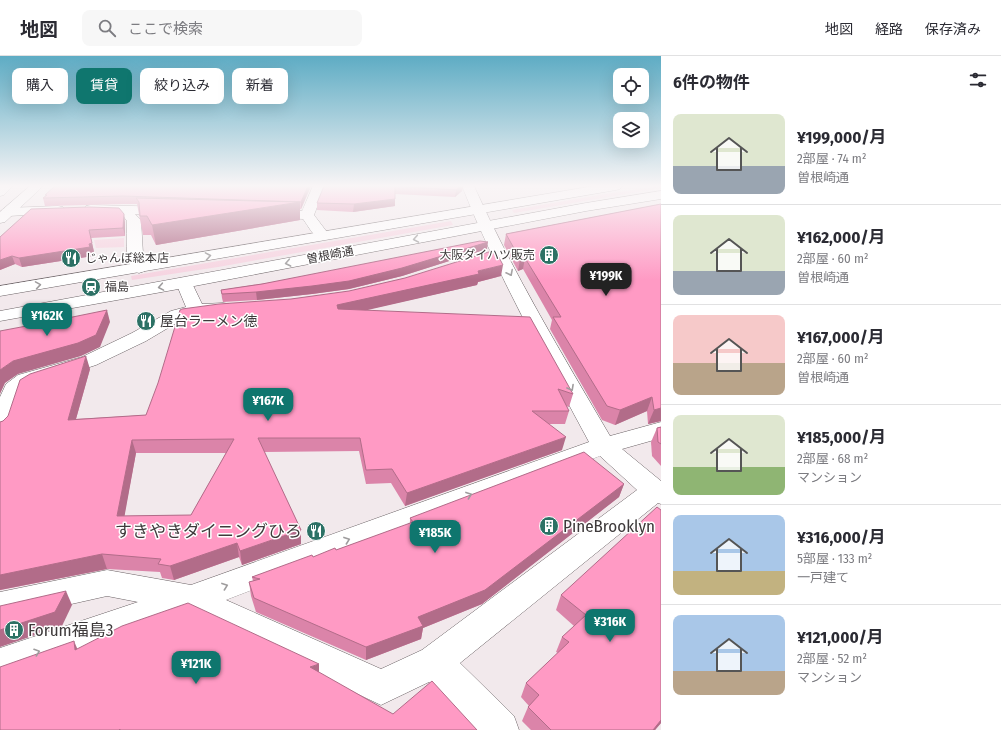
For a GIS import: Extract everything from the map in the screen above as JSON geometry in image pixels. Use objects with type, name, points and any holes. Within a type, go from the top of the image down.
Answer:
[{"type":"main road","points":[[132,217],[134,220],[135,254],[139,268]]},
{"type":"main road","points":[[309,217],[323,236]]},
{"type":"main road","name":"曽根崎通","points":[[0,291],[323,236],[487,217]]},
{"type":"main road","points":[[0,606],[107,583],[191,598],[381,688],[434,662],[658,493],[603,446],[535,323],[492,255],[482,218]]},
{"type":"main road","name":"曽根崎通","points":[[0,316],[184,283],[482,218]]},
{"type":"main road","points":[[184,283],[196,310]]},
{"type":"main road","points":[[0,428],[14,389],[26,380],[89,361],[139,337],[177,315],[196,310],[235,308]]},
{"type":"main road","points":[[0,665],[191,598],[603,446],[661,430]]},
{"type":"main road","points":[[434,662],[500,730]]},
{"type":"shaded area","points":[[451,221],[453,225],[218,267],[132,280],[131,276]]},
{"type":"shaded area","points":[[124,238],[124,247],[96,248],[94,240]]},
{"type":"building","points":[[22,217],[124,217],[123,228],[89,230],[92,243],[89,244],[90,247],[19,258],[12,256],[0,260],[0,237]]},
{"type":"building","points":[[148,217],[201,217],[152,225]]},
{"type":"building","points":[[591,217],[661,217],[661,408],[654,410],[652,397],[620,410],[607,406],[553,317],[561,317],[525,258],[520,259],[506,234]]},
{"type":"building","points":[[480,241],[488,242],[402,268],[349,281],[256,292],[222,294],[221,290],[262,284]]},
{"type":"building","points":[[495,250],[503,265],[478,271],[479,274],[337,305],[338,309],[530,317],[573,394],[558,389],[569,411],[532,411],[566,437],[407,493],[392,469],[366,470],[360,438],[258,438],[301,530],[240,551],[237,543],[170,566],[158,564],[161,559],[102,554],[0,575],[0,422],[8,416],[20,380],[30,374],[86,356],[68,420],[146,415],[158,383],[180,310],[219,304],[291,299],[349,291],[405,278]],"holes":[[[234,439],[191,515],[117,516],[132,440]]]},
{"type":"building","points":[[107,310],[96,335],[78,343],[13,361],[0,370],[0,331]]},
{"type":"building","points":[[661,427],[661,444],[658,442],[657,428]]},
{"type":"building","points":[[584,452],[624,484],[485,590],[418,617],[423,626],[366,647],[254,598],[249,582],[260,579],[252,577],[312,555],[313,557],[335,548],[336,550],[413,522],[410,518]]},
{"type":"building","points":[[657,507],[661,510],[661,720],[653,730],[551,730],[528,707],[539,695],[526,683],[569,642],[562,637],[586,615],[561,595]]},
{"type":"building","points":[[66,591],[55,612],[0,630],[0,606]]},
{"type":"building","points":[[188,603],[319,664],[310,667],[393,714],[432,681],[477,730],[0,730],[0,667],[74,641],[75,650],[122,626]]},
{"type":"place","name":"大阪ダイハツ販売","points":[[549,255]]},
{"type":"place","name":"じゃんぼ総本店","points":[[71,258]]},
{"type":"place","name":"福島","points":[[91,287]]},
{"type":"place","name":"屋台ラーメン徳","points":[[146,321]]},
{"type":"place","name":"PineBrooklyn","points":[[549,526]]},
{"type":"place","name":"すきやきダイニングひろ","points":[[316,531]]},
{"type":"place","name":"Forum福島3","points":[[14,630]]}]
